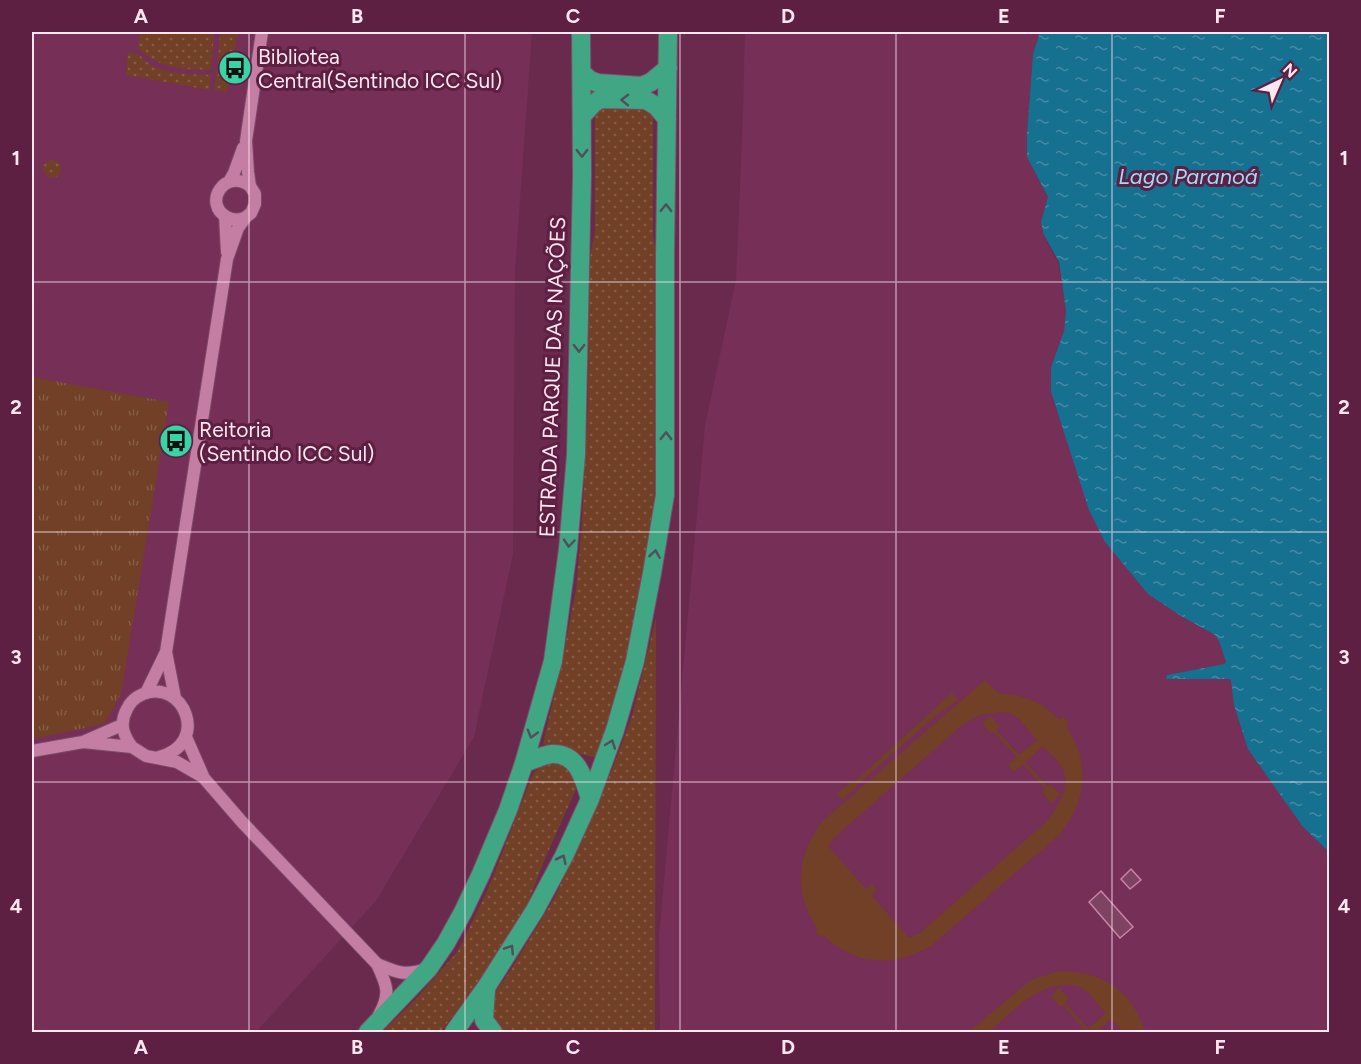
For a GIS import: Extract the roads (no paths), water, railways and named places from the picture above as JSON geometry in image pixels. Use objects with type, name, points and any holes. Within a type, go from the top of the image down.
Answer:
[{"type":"highway","name":"ESTRADA PARQUE DAS NAÇÕES","points":[[370,1031],[429,968],[446,943],[481,874],[508,810],[524,763],[553,660],[568,549],[576,444],[582,175],[581,32]]},
{"type":"highway","points":[[454,1032],[549,886],[590,799],[615,730],[635,661],[665,495],[668,32]]},
{"type":"highway","points":[[582,73],[598,84],[642,86],[651,82],[668,68]]},
{"type":"highway","points":[[582,116],[600,99],[646,100],[656,106],[667,119]]},
{"type":"highway","points":[[524,763],[552,754],[566,756],[575,762],[584,776],[590,799]]},
{"type":"highway","points":[[486,986],[484,1020],[493,1032]]},
{"type":"street","points":[[229,182],[246,141],[262,32]]},
{"type":"street","points":[[246,141],[250,186]]},
{"type":"street","points":[[146,693],[166,652],[227,259],[238,228],[251,213],[255,204],[255,194],[250,186],[242,181],[235,180],[220,188],[217,198],[219,209],[225,216],[236,220],[246,217]]},
{"type":"street","points":[[225,216],[227,259]]},
{"type":"street","points":[[166,652],[175,698]]},
{"type":"street","points":[[158,757],[170,754],[179,747],[186,737],[187,716],[183,706],[175,698],[166,693],[146,693],[136,697],[124,715],[122,725],[125,737],[132,747],[146,756],[177,762],[203,777]]},
{"type":"street","points":[[32,752],[83,742],[122,725]]},
{"type":"street","points":[[186,737],[203,777],[242,822],[376,964],[385,981],[387,997],[370,1031]]},
{"type":"street","points":[[83,742],[132,747]]},
{"type":"street","points":[[376,964],[397,973],[416,972],[429,968]]},
{"type":"water","name":"Lago Paranoá","points":[[1040,32],[1329,32],[1329,852],[1303,827],[1248,749],[1234,705],[1231,680],[1166,679],[1167,675],[1224,664],[1226,662],[1219,641],[1215,635],[1148,594],[1105,542],[1089,510],[1051,392],[1051,367],[1064,331],[1066,311],[1059,262],[1044,235],[1041,222],[1048,197],[1027,157],[1033,54]]},
{"type":"place","name":"Bibliotea Central(Sentindo ICC Sul)","points":[[235,68]]},
{"type":"place","name":"Reitoria (Sentindo ICC Sul)","points":[[176,441]]}]
